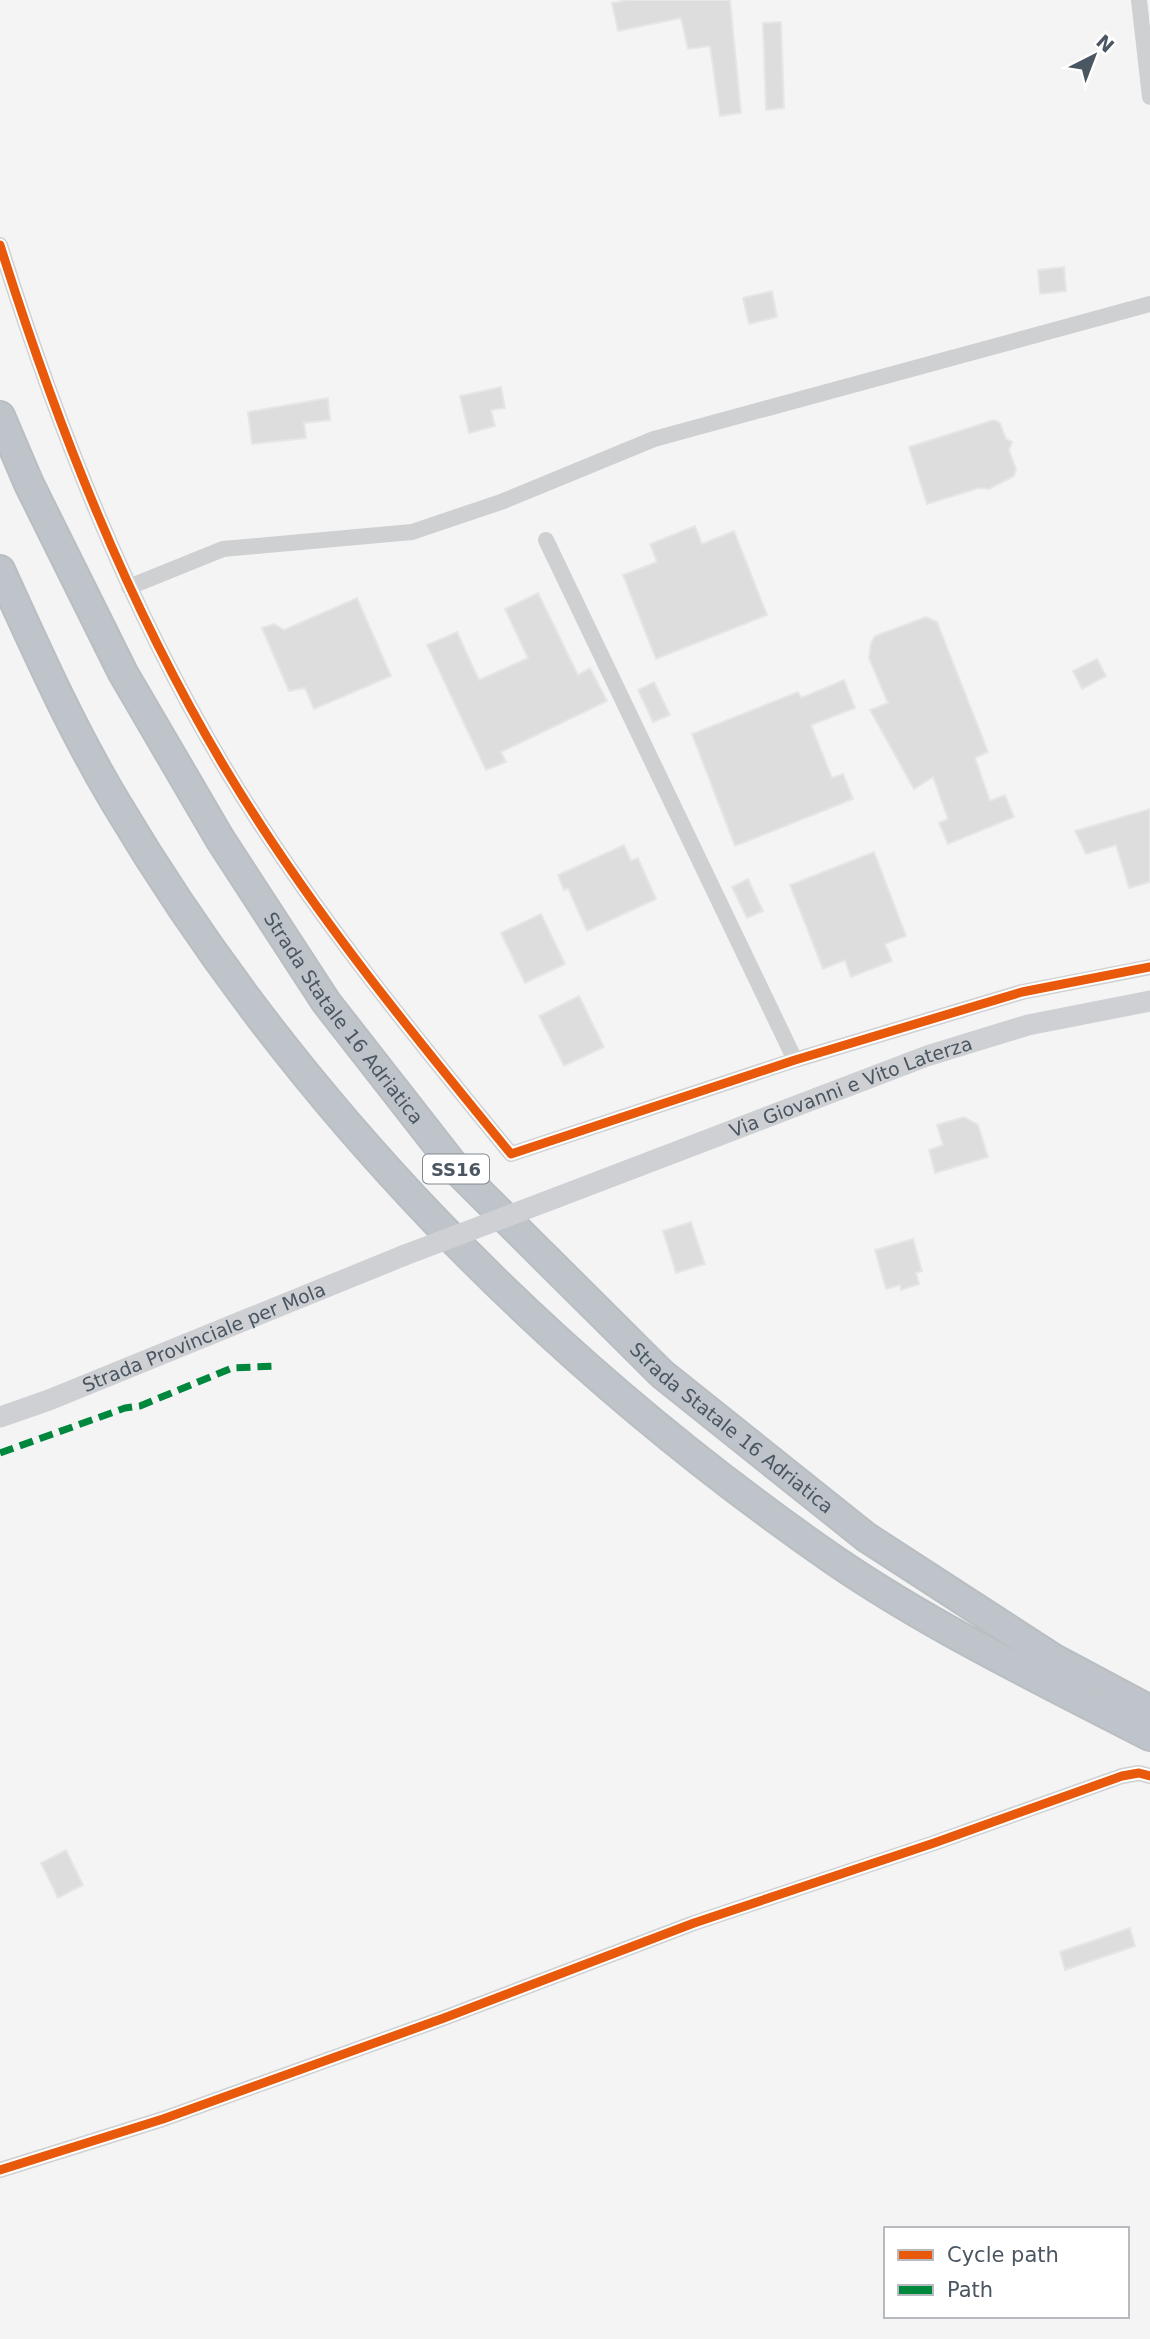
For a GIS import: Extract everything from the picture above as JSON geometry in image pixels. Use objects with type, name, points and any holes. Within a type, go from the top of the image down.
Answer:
[{"type":"highway","name":"Strada Statale 16 Adriatica","points":[[0,416],[29,484],[123,673],[220,839],[326,1002],[458,1171],[662,1374],[866,1537],[1054,1658],[1150,1710]]},
{"type":"highway","name":"Strada Statale 16 Adriatica","points":[[0,570],[63,707],[117,804],[227,973],[324,1097],[456,1246],[626,1399],[836,1561],[941,1624],[1150,1736]]},
{"type":"street","points":[[1139,0],[1150,97]]},
{"type":"street","points":[[0,245],[58,415],[129,587],[225,768],[292,870],[418,1042],[511,1154],[795,1060],[1022,992],[1150,967]]},
{"type":"street","points":[[129,587],[223,549],[412,532],[502,502],[653,439],[1150,304]]},
{"type":"street","points":[[547,540],[795,1060]]},
{"type":"street","name":"Via Giovanni e Vito Laterza","points":[[405,1255],[927,1056],[1028,1026],[1150,1001]]},
{"type":"street","name":"Strada Provinciale per Mola","points":[[0,1417],[49,1400],[405,1255]]},
{"type":"street","points":[[0,2170],[163,2119],[694,1923],[934,1843],[1122,1776],[1139,1773],[1150,1776]]},
{"type":"building","points":[[628,0],[730,0],[741,113],[720,116],[710,46],[688,49],[681,18],[618,31],[612,3]]},
{"type":"building","points":[[781,22],[784,108],[766,110],[763,23]]},
{"type":"building","points":[[1064,267],[1066,291],[1040,294],[1038,270]]},
{"type":"building","points":[[772,291],[777,317],[749,324],[743,298]]},
{"type":"building","points":[[501,387],[505,408],[491,410],[495,426],[469,433],[460,396]]},
{"type":"building","points":[[328,398],[330,420],[304,423],[306,438],[252,444],[248,412]]},
{"type":"building","points":[[994,420],[1000,423],[1006,439],[1012,442],[1009,450],[1016,469],[1014,476],[989,489],[979,488],[927,504],[909,447]]},
{"type":"building","points":[[695,526],[702,544],[734,531],[767,615],[656,659],[623,575],[657,562],[650,544]]},
{"type":"building","points":[[538,593],[578,675],[590,668],[607,701],[501,752],[506,762],[486,770],[427,645],[457,632],[479,680],[528,658],[505,609]]},
{"type":"building","points":[[357,598],[391,676],[314,709],[305,688],[289,691],[262,628],[274,624],[284,630]]},
{"type":"building","points":[[926,617],[937,622],[988,752],[975,758],[990,801],[1005,795],[1014,817],[948,844],[939,823],[948,819],[933,777],[914,789],[870,710],[888,703],[869,658],[875,636]]},
{"type":"building","points":[[1097,659],[1106,676],[1082,689],[1073,671]]},
{"type":"building","points":[[844,680],[855,708],[811,725],[832,778],[843,774],[853,799],[735,846],[692,734],[798,692],[801,698]]},
{"type":"building","points":[[654,682],[670,715],[653,722],[638,690]]},
{"type":"building","points":[[1150,809],[1150,882],[1129,888],[1116,845],[1086,854],[1075,831]]},
{"type":"building","points":[[624,845],[631,861],[638,858],[656,899],[587,931],[568,888],[564,890],[558,875]]},
{"type":"building","points":[[874,852],[906,936],[885,944],[892,961],[851,977],[845,960],[823,969],[790,885]]},
{"type":"building","points":[[748,879],[763,911],[747,918],[732,887]]},
{"type":"building","points":[[541,914],[565,964],[525,983],[501,933]]},
{"type":"building","points":[[579,996],[604,1047],[564,1066],[539,1016]]},
{"type":"building","points":[[964,1117],[978,1125],[988,1157],[935,1173],[929,1150],[943,1145],[937,1125]]},
{"type":"building","points":[[691,1222],[705,1264],[676,1273],[663,1231]]},
{"type":"building","points":[[913,1239],[922,1271],[916,1273],[919,1284],[901,1290],[900,1285],[886,1289],[875,1250]]},
{"type":"building","points":[[66,1850],[83,1885],[58,1898],[41,1863]]},
{"type":"building","points":[[1130,1928],[1135,1946],[1065,1970],[1060,1952]]},
{"type":"marked path","points":[[0,1453],[125,1408],[140,1406],[232,1368],[276,1366]]},
{"type":"cycle path","points":[[0,245],[45,380],[97,513],[157,643],[190,706],[257,819],[325,918],[511,1154],[795,1060],[1022,992],[1150,967]]},
{"type":"cycle path","points":[[0,2170],[163,2119],[444,2018],[694,1923],[934,1843],[1122,1776],[1139,1773],[1150,1776]]}]
